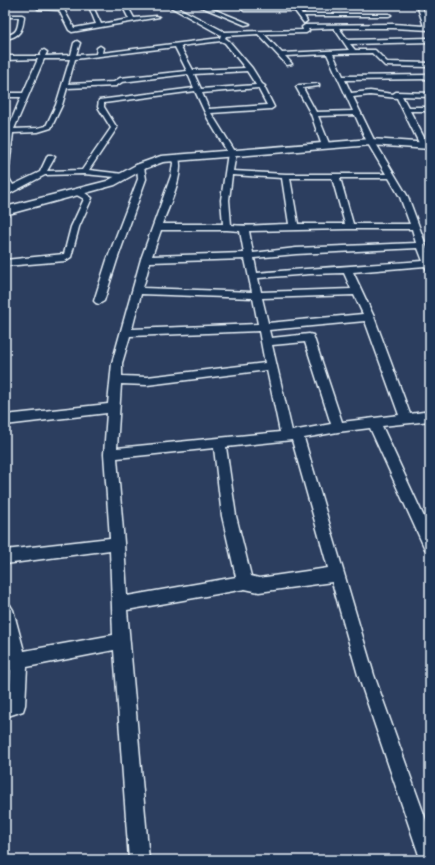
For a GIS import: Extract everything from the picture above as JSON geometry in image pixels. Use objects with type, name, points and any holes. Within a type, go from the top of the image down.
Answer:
[{"type":"street","points":[[41,5],[40,8],[63,7],[72,30],[157,17]]},
{"type":"street","points":[[96,5],[92,9],[92,12],[99,26]]},
{"type":"street","points":[[127,5],[125,7],[132,20]]},
{"type":"street","points":[[169,5],[223,36],[250,68],[262,86],[271,107],[208,111]]},
{"type":"street","points":[[199,5],[247,24]]},
{"type":"street","points":[[5,64],[9,56],[41,58],[74,57],[177,45],[223,36],[260,33],[306,32],[298,7],[244,10],[240,5]]},
{"type":"street","points":[[332,8],[364,5]]},
{"type":"street","points":[[305,27],[393,26],[428,28],[427,16],[419,5]]},
{"type":"street","points":[[389,7],[389,15],[393,26]]},
{"type":"street","points":[[301,15],[389,15]]},
{"type":"street","points":[[5,16],[22,16],[18,33],[12,40],[5,37]]},
{"type":"street","points":[[335,26],[353,52]]},
{"type":"street","points":[[260,33],[289,64]]},
{"type":"street","points":[[346,42],[429,42]]},
{"type":"street","points":[[10,132],[38,130],[49,127],[66,86],[77,43]]},
{"type":"street","points":[[177,45],[186,59],[218,133],[232,153],[225,200],[227,227]]},
{"type":"street","points":[[98,55],[100,47]]},
{"type":"street","points":[[5,166],[10,132],[45,50]]},
{"type":"street","points":[[280,55],[373,51],[385,64],[430,65]]},
{"type":"street","points":[[253,276],[310,271],[429,266],[404,197],[371,142],[329,52]]},
{"type":"street","points":[[66,86],[116,84],[120,80],[191,72],[250,68]]},
{"type":"street","points":[[342,78],[430,77]]},
{"type":"street","points":[[317,84],[299,87],[314,114],[326,146]]},
{"type":"street","points":[[84,172],[114,128],[101,107],[100,101],[199,90],[262,86]]},
{"type":"street","points":[[396,94],[399,96],[427,146]]},
{"type":"street","points":[[5,95],[25,95]]},
{"type":"street","points":[[349,95],[430,95]]},
{"type":"street","points":[[406,109],[430,109]]},
{"type":"street","points":[[314,114],[358,113]]},
{"type":"street","points":[[5,211],[111,183],[140,167],[161,159],[371,142],[427,146]]},
{"type":"street","points":[[44,174],[43,171],[51,157]]},
{"type":"street","points":[[139,860],[121,641],[117,543],[110,454],[117,363],[146,259],[175,176],[175,158]]},
{"type":"street","points":[[99,301],[112,260],[142,179],[140,167]]},
{"type":"street","points":[[5,194],[12,189],[44,174],[84,172],[123,176]]},
{"type":"street","points":[[229,173],[286,176],[391,176]]},
{"type":"street","points":[[286,176],[294,227]]},
{"type":"street","points":[[335,176],[350,227]]},
{"type":"street","points":[[5,179],[12,189]]},
{"type":"street","points":[[5,263],[65,258],[68,255],[75,227],[88,198],[78,192]]},
{"type":"street","points":[[158,227],[227,227],[244,229],[255,227],[415,227]]},
{"type":"street","points":[[244,229],[271,366],[337,574],[366,675],[430,858]]},
{"type":"street","points":[[146,259],[249,256],[421,245]]},
{"type":"street","points":[[347,270],[369,317],[406,419]]},
{"type":"street","points":[[137,291],[257,295],[356,292]]},
{"type":"street","points":[[126,333],[263,327],[369,317]]},
{"type":"street","points":[[267,342],[309,338],[338,427]]},
{"type":"street","points":[[116,380],[147,381],[271,366]]},
{"type":"street","points":[[5,420],[114,408]]},
{"type":"street","points":[[110,454],[292,436],[338,427],[430,416]]},
{"type":"street","points":[[374,423],[430,545]]},
{"type":"street","points":[[219,443],[229,516],[245,582]]},
{"type":"street","points":[[5,558],[117,543]]},
{"type":"street","points":[[120,604],[245,582],[259,585],[337,574]]},
{"type":"street","points":[[5,610],[17,705],[5,709]]},
{"type":"street","points":[[12,662],[121,641]]}]
